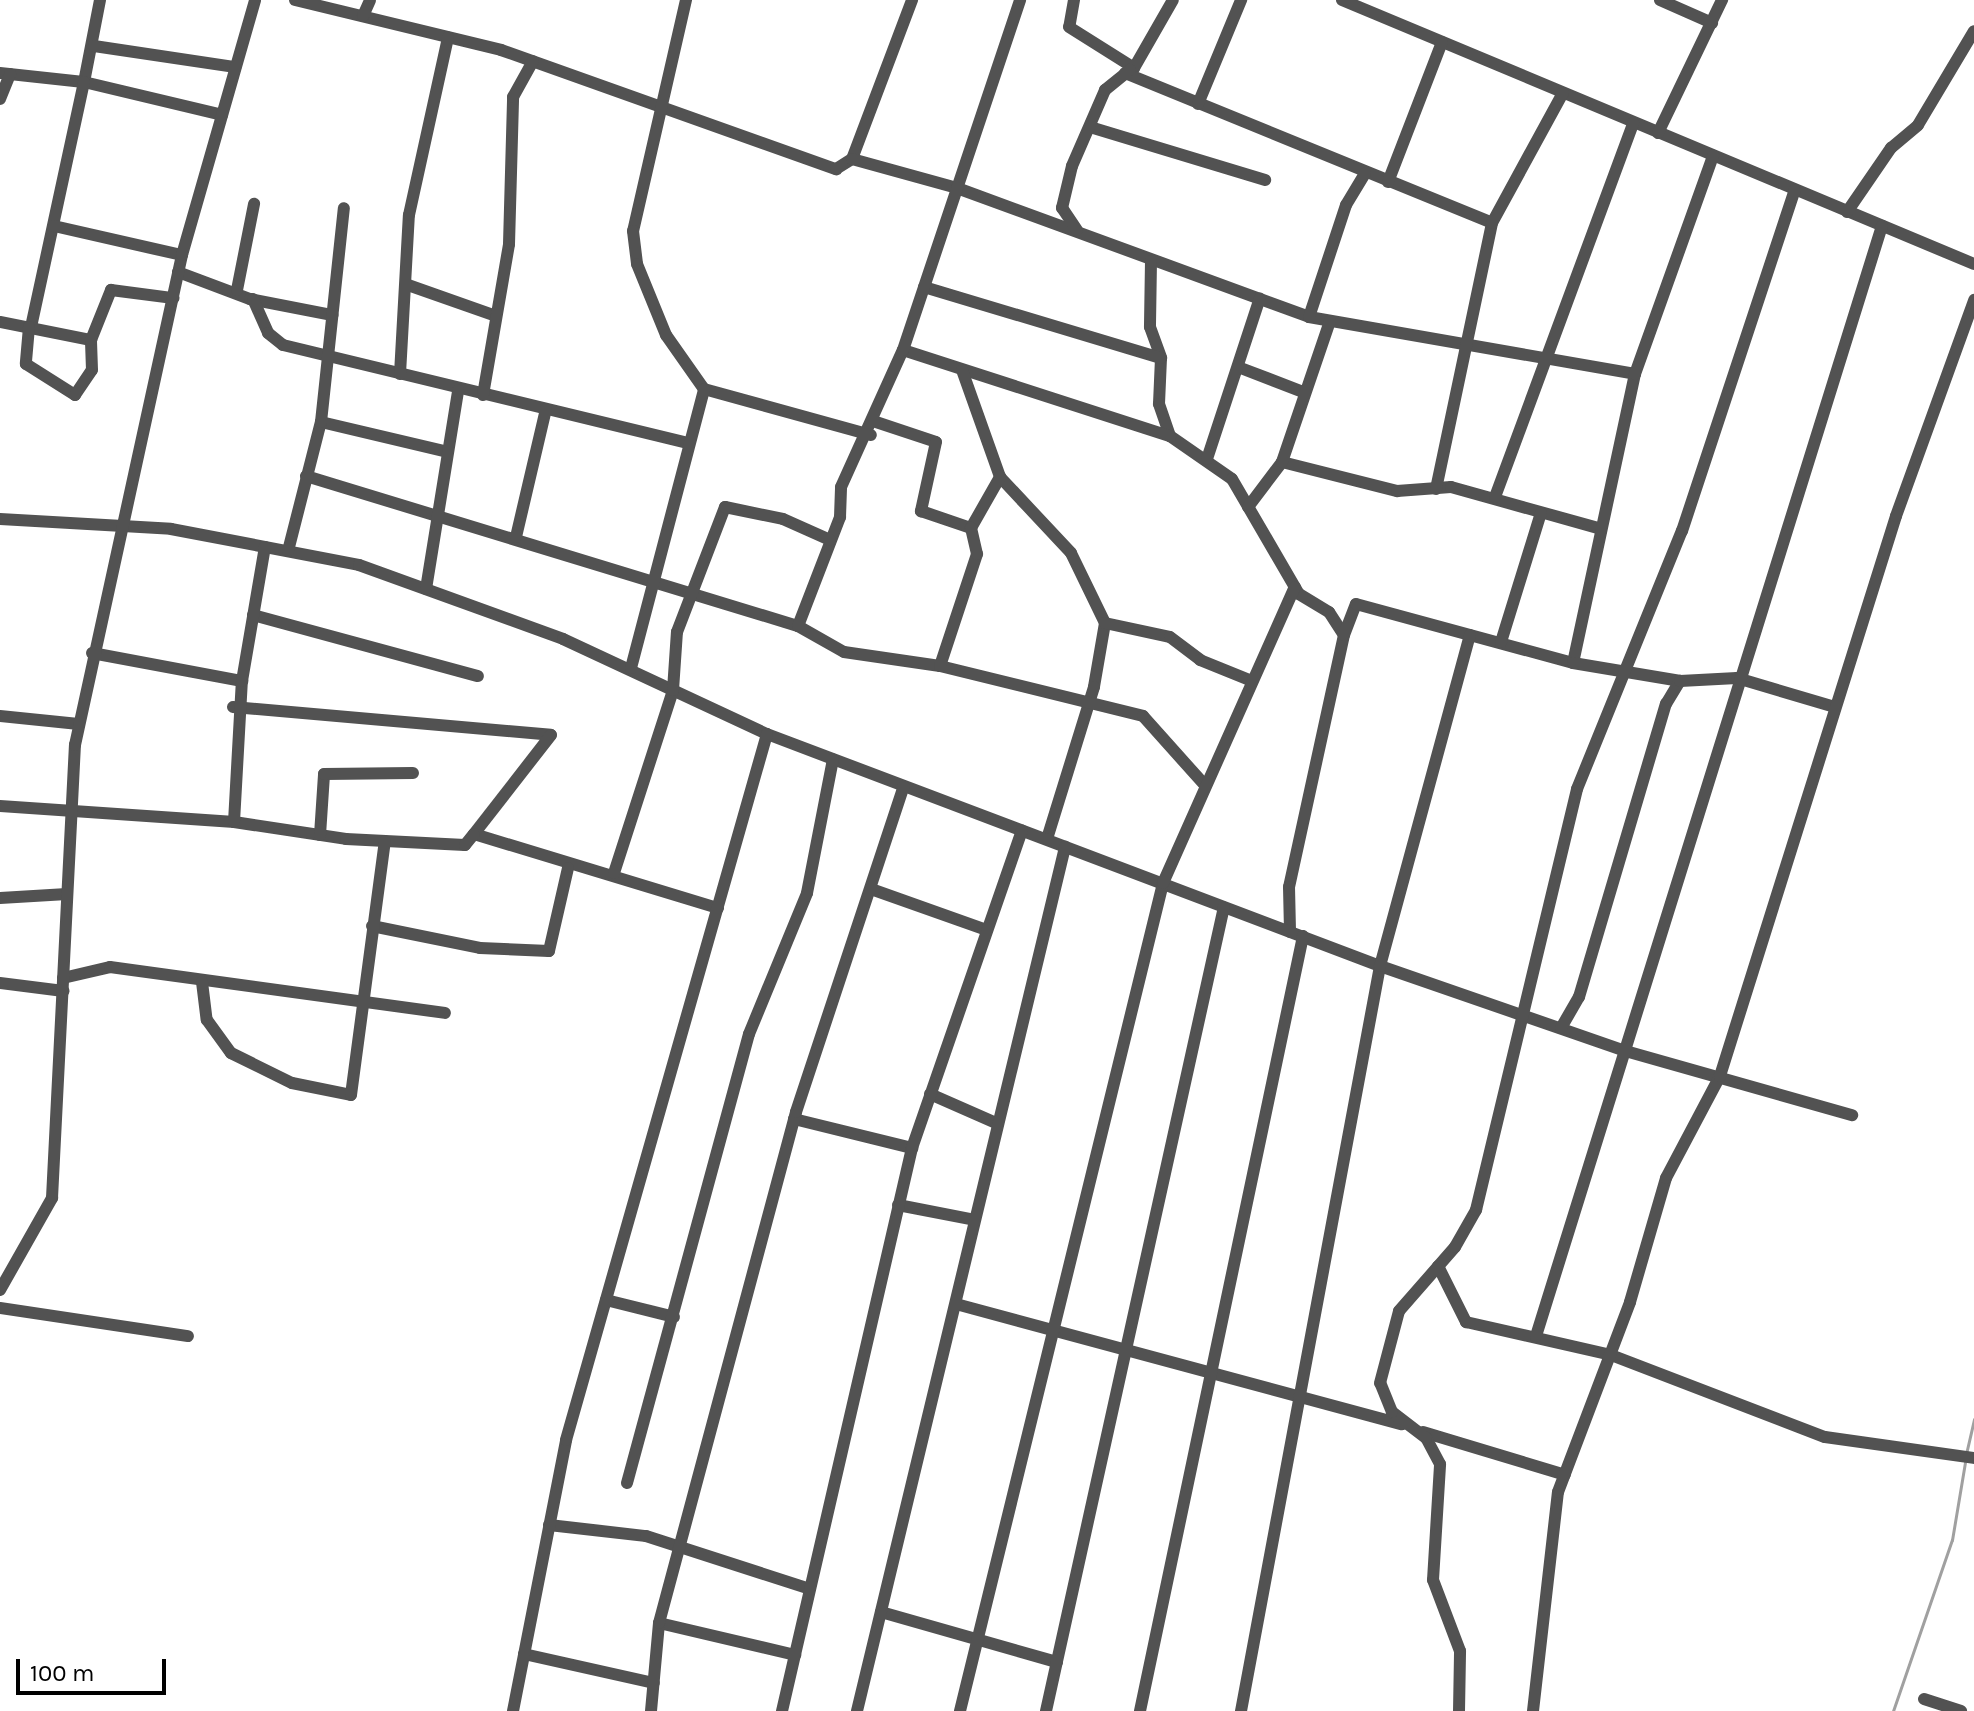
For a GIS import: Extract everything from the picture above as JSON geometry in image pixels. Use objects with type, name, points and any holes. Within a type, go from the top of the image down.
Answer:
[{"type":"street","points":[[100,0],[94,46],[30,327],[26,364],[75,395],[92,370],[91,340],[111,290],[173,298]]},
{"type":"street","points":[[0,1290],[52,1198],[71,813],[79,724],[92,653],[182,255],[253,0]]},
{"type":"street","points":[[295,0],[533,61],[827,169],[852,159],[957,188],[1309,317],[1635,374]]},
{"type":"street","points":[[363,16],[370,0]]},
{"type":"street","points":[[686,0],[658,107],[633,231],[637,264],[666,335],[704,389],[871,435]]},
{"type":"street","points":[[852,159],[912,0]]},
{"type":"street","points":[[798,626],[830,540],[841,487],[871,435],[903,350],[1020,0]]},
{"type":"street","points":[[1074,0],[1069,27],[1129,71],[1198,104],[1492,223]]},
{"type":"street","points":[[1077,230],[1062,208],[1105,90],[1129,71],[1173,0]]},
{"type":"street","points":[[1198,104],[1241,0]]},
{"type":"street","points":[[1342,0],[1974,264]]},
{"type":"street","points":[[1660,0],[1712,23]]},
{"type":"street","points":[[1658,133],[1722,0]]},
{"type":"street","points":[[1847,212],[1891,148],[1918,125],[1974,31]]},
{"type":"street","points":[[400,374],[408,285],[409,215],[448,37]]},
{"type":"street","points":[[1388,182],[1442,42]]},
{"type":"street","points":[[94,46],[235,67]]},
{"type":"street","points":[[483,395],[509,244],[513,97],[533,61]]},
{"type":"street","points":[[0,99],[5,73],[84,82],[222,115]]},
{"type":"street","points":[[1436,489],[1463,343],[1492,223],[1563,93]]},
{"type":"street","points":[[1495,497],[1552,359],[1633,123]]},
{"type":"street","points":[[1090,127],[1265,180]]},
{"type":"street","points":[[1573,663],[1602,551],[1598,528],[1635,374],[1713,156]]},
{"type":"street","points":[[1309,317],[1346,205],[1365,173]]},
{"type":"street","points":[[1459,1711],[1460,1651],[1433,1580],[1440,1464],[1426,1438],[1403,1425],[1380,1383],[1399,1311],[1438,1266],[1481,1196],[1577,789],[1682,531],[1795,190]]},
{"type":"street","points":[[237,290],[254,204]]},
{"type":"street","points":[[288,551],[321,422],[344,208]]},
{"type":"street","points":[[54,226],[182,255]]},
{"type":"street","points":[[1536,1336],[1629,1052],[1737,678],[1882,226]]},
{"type":"street","points":[[1151,261],[1150,327],[1161,358],[1159,404],[1170,436]]},
{"type":"street","points":[[178,272],[237,290],[253,299],[332,315]]},
{"type":"street","points":[[408,285],[496,316]]},
{"type":"street","points":[[924,287],[1161,358]]},
{"type":"street","points":[[1207,459],[1260,298]]},
{"type":"street","points":[[253,299],[268,333],[283,345],[458,391],[687,443]]},
{"type":"street","points":[[1533,1711],[1565,1475],[1611,1355],[1666,1178],[1720,1076],[1835,707],[1974,300]]},
{"type":"street","points":[[1248,507],[1282,462],[1303,392],[1330,321]]},
{"type":"street","points":[[0,322],[91,340]]},
{"type":"street","points":[[903,350],[1170,436],[1207,459],[1232,479],[1295,587],[1344,635]]},
{"type":"street","points":[[1238,367],[1303,392]]},
{"type":"street","points":[[962,370],[1000,477],[1071,553],[1105,623],[1089,698],[1047,839]]},
{"type":"street","points":[[631,668],[687,443],[704,389]]},
{"type":"street","points":[[426,589],[458,391]]},
{"type":"street","points":[[516,537],[546,409]]},
{"type":"street","points":[[321,422],[448,452]]},
{"type":"street","points":[[876,422],[936,442],[921,511],[971,528]]},
{"type":"street","points":[[1282,462],[1397,491],[1436,489],[1495,497],[1598,528]]},
{"type":"street","points":[[306,476],[438,517],[516,537],[798,626],[844,652],[940,666],[1089,698],[1143,716],[1203,783]]},
{"type":"street","points":[[940,666],[977,554],[971,528],[1000,477]]},
{"type":"street","points":[[614,873],[673,690],[677,632],[695,594],[725,507],[783,519],[830,540]]},
{"type":"street","points":[[1501,642],[1541,513]]},
{"type":"street","points":[[0,519],[123,524],[359,565],[631,668],[767,734],[1380,966],[1629,1052],[1852,1115]]},
{"type":"street","points":[[234,822],[237,707],[265,547]]},
{"type":"street","points":[[960,1711],[1163,883],[1203,783],[1295,587]]},
{"type":"street","points":[[1140,1711],[1210,1375],[1296,934],[1289,887],[1344,635],[1356,604],[1573,663],[1680,681],[1737,678],[1835,707]]},
{"type":"street","points":[[253,615],[478,676]]},
{"type":"street","points":[[1105,623],[1170,637],[1200,660],[1252,681]]},
{"type":"street","points":[[1241,1711],[1380,966],[1470,635]]},
{"type":"street","points":[[92,653],[242,681]]},
{"type":"street","points":[[1561,1028],[1579,997],[1666,704],[1680,681]]},
{"type":"street","points":[[0,806],[234,822],[320,835],[465,845],[551,735],[237,707]]},
{"type":"street","points":[[0,716],[79,724]]},
{"type":"street","points":[[513,1711],[549,1525],[606,1300],[767,734]]},
{"type":"street","points":[[627,1483],[749,1034],[807,893],[833,759]]},
{"type":"street","points":[[320,835],[324,774],[413,773]]},
{"type":"street","points":[[651,1711],[659,1623],[794,1119],[904,786]]},
{"type":"street","points":[[782,1711],[912,1148],[1022,830]]},
{"type":"street","points":[[474,834],[568,868],[614,873],[718,908]]},
{"type":"street","points":[[202,982],[207,1020],[231,1053],[292,1083],[351,1095],[368,1002],[372,926],[385,841]]},
{"type":"street","points":[[857,1711],[1065,847]]},
{"type":"street","points":[[372,926],[480,948],[549,951],[568,868]]},
{"type":"street","points":[[871,889],[987,930]]},
{"type":"street","points":[[0,898],[67,894]]},
{"type":"street","points":[[1046,1711],[1224,907]]},
{"type":"street","points":[[0,983],[63,984],[110,967],[445,1013]]},
{"type":"street","points":[[930,1094],[998,1124]]},
{"type":"street","points":[[794,1119],[912,1148]]},
{"type":"street","points":[[898,1205],[975,1220]]},
{"type":"street","points":[[1438,1266],[1466,1322],[1611,1355],[1825,1437],[1974,1458]]},
{"type":"street","points":[[606,1300],[674,1317]]},
{"type":"street","points":[[956,1304],[1050,1334],[1403,1425],[1565,1475]]},
{"type":"street","points":[[0,1308],[188,1336]]},
{"type":"street","points":[[549,1525],[680,1547],[810,1589]]},
{"type":"street","points":[[881,1612],[977,1642],[1057,1662]]},
{"type":"street","points":[[659,1623],[795,1655]]},
{"type":"street","points":[[524,1654],[654,1683]]},
{"type":"street","points":[[1924,1699],[1961,1711]]},
{"type":"waterway","points":[[1966,1454],[1974,1419]]},
{"type":"waterway","points":[[1893,1711],[1952,1540],[1965,1462]]}]
